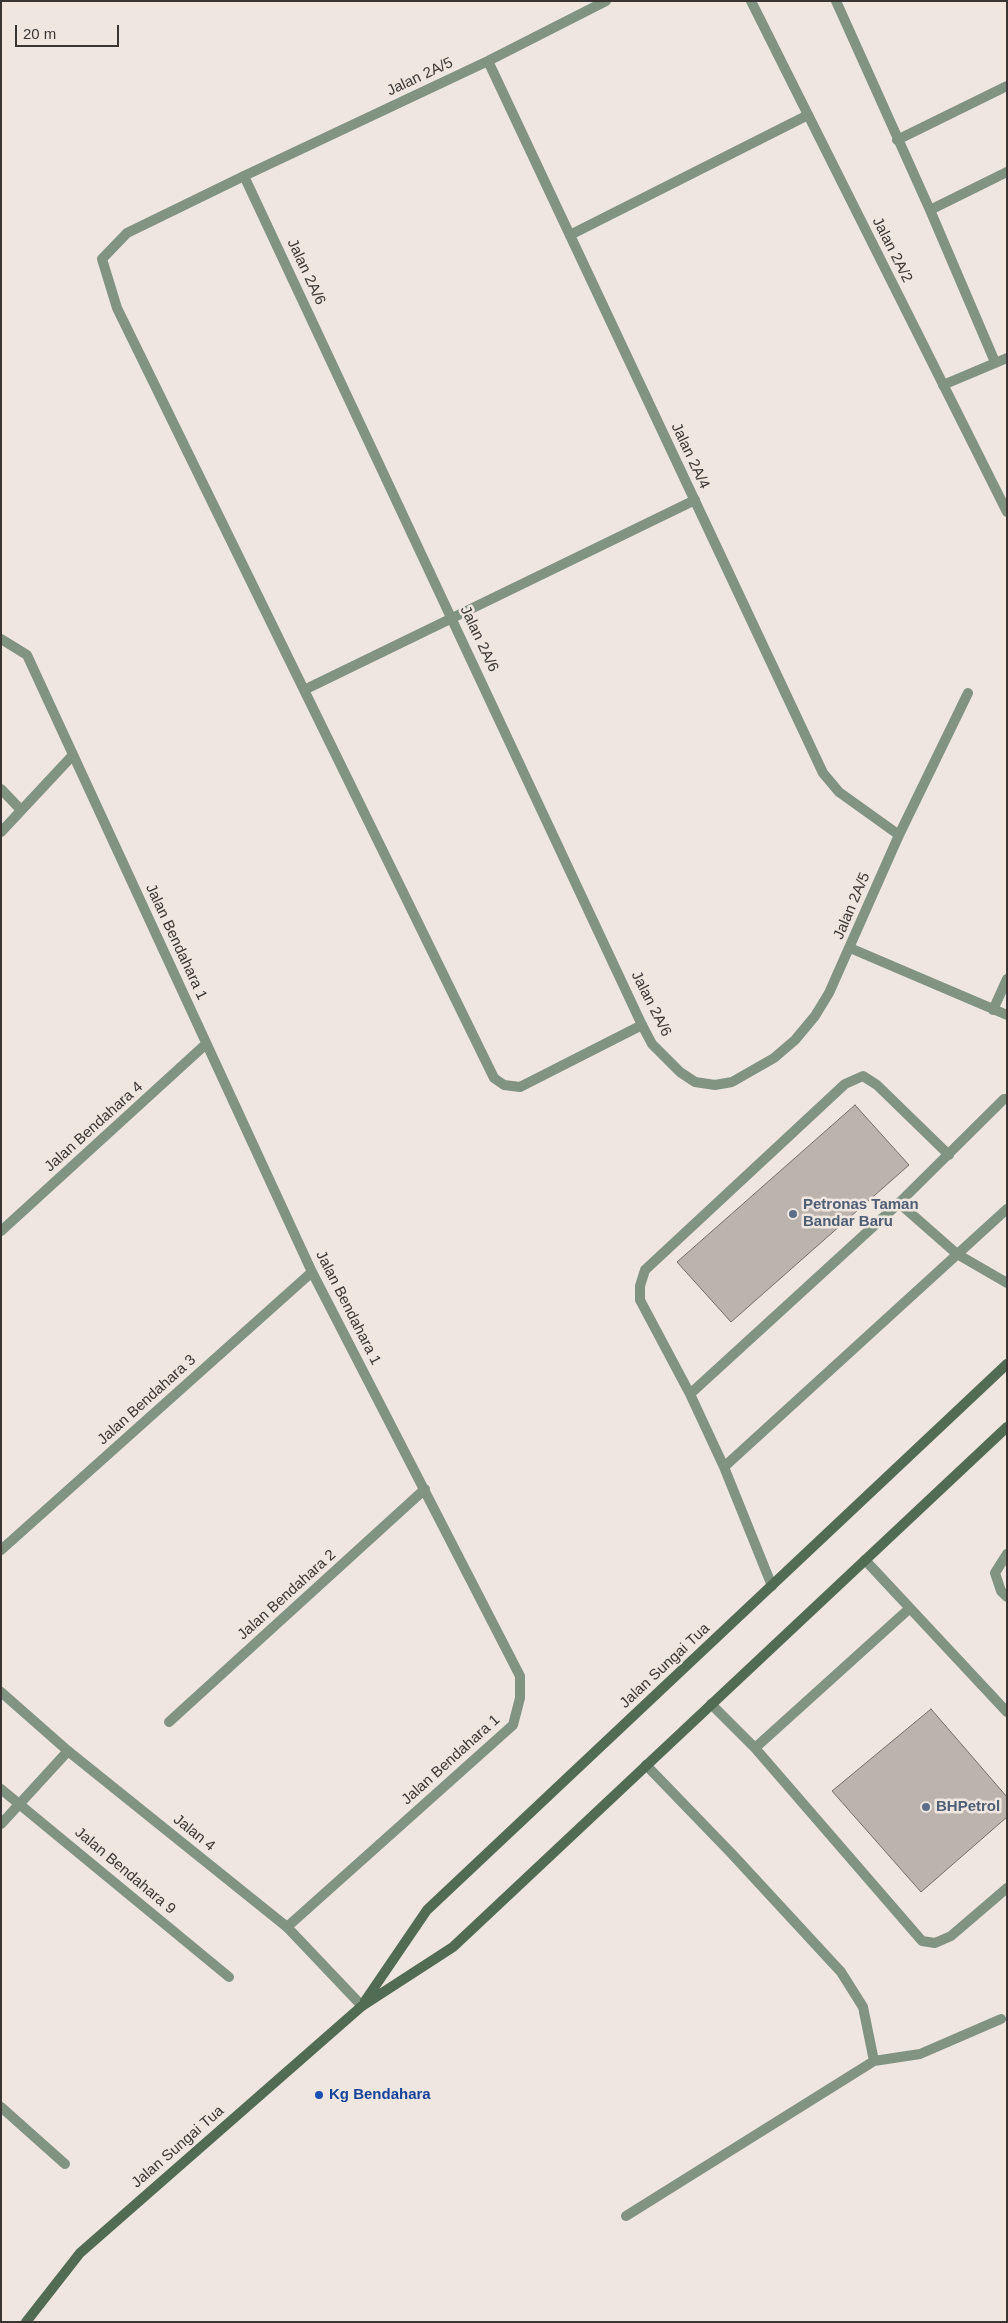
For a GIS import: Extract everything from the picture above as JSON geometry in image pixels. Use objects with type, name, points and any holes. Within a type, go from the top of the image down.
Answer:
[{"type":"main road","name":"Jalan Sungai Tua","points":[[362,2006],[427,1910],[1007,1364]]},
{"type":"main road","name":"Jalan Sungai Tua","points":[[26,2322],[80,2253],[362,2006],[453,1947],[1007,1426]]},
{"type":"street","name":"Jalan 2A/2","points":[[751,1],[1007,512]]},
{"type":"street","points":[[836,1],[930,210],[995,362]]},
{"type":"street","name":"Jalan 2A/5","points":[[304,690],[117,308],[102,259],[127,233],[488,61],[605,2]]},
{"type":"street","name":"Jalan 2A/4","points":[[488,61],[823,773],[839,792],[899,835]]},
{"type":"street","points":[[897,140],[1007,86]]},
{"type":"street","points":[[570,234],[808,115]]},
{"type":"street","points":[[930,210],[1007,172]]},
{"type":"street","name":"Jalan 2A/6","points":[[244,176],[642,1025],[652,1044],[680,1072],[695,1082],[715,1085]]},
{"type":"street","points":[[944,385],[1007,358]]},
{"type":"street","points":[[642,1025],[520,1087],[504,1086],[494,1078],[304,690],[695,500]]},
{"type":"street","name":"Jalan Bendahara 1","points":[[1,639],[27,655],[312,1272],[520,1676],[520,1698],[513,1725],[287,1928]]},
{"type":"street","name":"Jalan 2A/5","points":[[715,1085],[732,1082],[774,1058],[795,1040],[815,1016],[829,993],[899,835],[968,693]]},
{"type":"street","points":[[1,832],[73,755]]},
{"type":"street","points":[[1,789],[21,810]]},
{"type":"street","points":[[850,948],[1007,1015]]},
{"type":"street","points":[[993,1010],[1007,979]]},
{"type":"street","name":"Jalan Bendahara 4","points":[[1,1231],[206,1044]]},
{"type":"street","points":[[772,1586],[724,1467],[690,1394],[640,1300],[640,1286],[645,1270],[845,1084],[863,1076],[877,1085],[949,1155]]},
{"type":"street","points":[[690,1394],[899,1203],[1004,1099],[1007,1099]]},
{"type":"street","points":[[899,1203],[957,1254],[1007,1283]]},
{"type":"street","points":[[724,1467],[1007,1209]]},
{"type":"street","name":"Jalan Bendahara 3","points":[[1,1550],[312,1272]]},
{"type":"street","name":"Jalan Bendahara 2","points":[[169,1722],[425,1490]]},
{"type":"street","points":[[1007,1554],[995,1573],[1001,1591],[1007,1596]]},
{"type":"street","points":[[865,1560],[1007,1712]]},
{"type":"street","points":[[756,1748],[910,1608]]},
{"type":"street","name":"Jalan 4","points":[[1,1692],[68,1751],[287,1928],[362,2006]]},
{"type":"street","points":[[711,1704],[756,1748],[922,1941],[935,1943],[950,1936],[1007,1888]]},
{"type":"street","points":[[1,1824],[68,1751]]},
{"type":"street","points":[[646,1765],[732,1854],[841,1972],[863,2007],[874,2061]]},
{"type":"street","name":"Jalan Bendahara 9","points":[[1,1789],[230,1977]]},
{"type":"street","points":[[626,2216],[874,2061],[920,2054],[1001,2019]]},
{"type":"street","points":[[1,2107],[65,2164]]},
{"type":"building","name":"Petronas Taman Bandar Baru","points":[[855,1105],[909,1165],[731,1322],[677,1262]]},
{"type":"building","name":"BHPetrol","points":[[931,1709],[1007,1797],[1007,1817],[921,1892],[832,1791]]},
{"type":"place","name":"Petronas Taman Bandar Baru","points":[[793,1214]]},
{"type":"place","name":"BHPetrol","points":[[926,1807]]},
{"type":"place","name":"Kg Bendahara","points":[[319,2095]]}]
